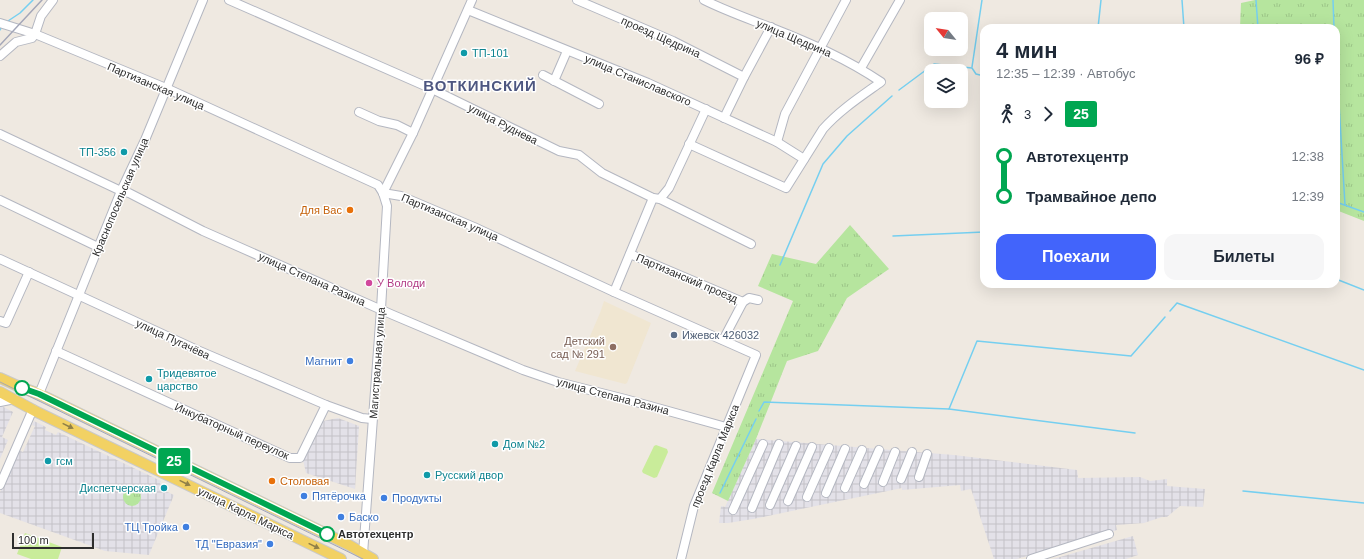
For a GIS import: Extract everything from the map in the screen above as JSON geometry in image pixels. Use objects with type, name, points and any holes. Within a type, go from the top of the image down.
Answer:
[{"type":"main road","name":"улица Карла Маркса","points":[[0,378],[39,394],[349,545],[363,557]]},
{"type":"main road","name":"улица Карла Маркса","points":[[0,392],[341,559]]},
{"type":"main road","points":[[33,409],[39,394]]},
{"type":"main road","points":[[363,557],[373,559]]},
{"type":"street","points":[[0,56],[16,42],[32,38],[35,34],[41,16],[53,0]]},
{"type":"street","name":"Краснопосельская улица","points":[[39,394],[121,191],[145,140],[203,0]]},
{"type":"street","name":"улица Руднева","points":[[229,0],[432,89],[559,151],[579,155],[602,173],[751,244]]},
{"type":"street","points":[[383,193],[413,133],[472,0]]},
{"type":"street","name":"проезд Щедрина","points":[[577,0],[673,41],[744,77]]},
{"type":"street","name":"улица Щедрина","points":[[704,0],[722,9],[820,47],[861,68],[881,82],[843,109],[823,129],[804,159]]},
{"type":"street","points":[[777,142],[785,114],[846,0]]},
{"type":"street","points":[[861,68],[900,0]]},
{"type":"street","name":"улица Станиславского","points":[[468,10],[648,83],[777,142],[804,159]]},
{"type":"street","name":"Партизанская улица","points":[[0,23],[35,34],[166,88],[378,185],[383,193],[401,196],[467,224],[614,292],[756,355]]},
{"type":"street","points":[[724,118],[744,77],[771,28]]},
{"type":"street","points":[[554,81],[567,51]]},
{"type":"street","points":[[543,75],[599,104]]},
{"type":"street","name":"Партизанский проезд","points":[[614,292],[656,198],[669,188],[706,109]]},
{"type":"street","points":[[359,112],[379,121],[398,125],[413,133]]},
{"type":"street","name":"улица Степана Разина","points":[[0,134],[121,191],[129,193],[203,231],[523,370],[558,382],[726,427]]},
{"type":"street","points":[[689,144],[786,188],[804,159]]},
{"type":"street","name":"Магистральная улица","points":[[363,557],[381,309],[386,206],[383,193]]},
{"type":"street","points":[[0,200],[98,247]]},
{"type":"street","name":"Партизанский проезд","points":[[630,254],[743,302]]},
{"type":"street","name":"улица Пугачёва","points":[[0,259],[195,349],[326,405],[362,418],[372,419]]},
{"type":"street","points":[[0,320],[6,323],[29,272]]},
{"type":"street","points":[[723,340],[743,302],[749,298],[758,300]]},
{"type":"street","name":"Инкубаторный переулок","points":[[56,351],[290,458],[300,458],[326,405]]},
{"type":"street","name":"проезд Карла Маркса","points":[[681,559],[694,506],[756,355]]},
{"type":"street","points":[[0,402],[14,399]]},
{"type":"street","points":[[0,485],[33,409]]},
{"type":"street","points":[[734,510],[763,444]]},
{"type":"street","points":[[752,508],[779,444]]},
{"type":"street","points":[[770,505],[796,446]]},
{"type":"street","points":[[788,501],[812,447]]},
{"type":"street","points":[[807,497],[829,448]]},
{"type":"street","points":[[826,493],[845,449]]},
{"type":"street","points":[[845,488],[862,450]]},
{"type":"street","points":[[864,484],[879,450]]},
{"type":"street","points":[[883,482],[895,452]]},
{"type":"street","points":[[901,479],[912,452]]},
{"type":"street","points":[[919,477],[927,454]]},
{"type":"street","points":[[1031,559],[1109,534]]},
{"type":"shaded area","name":"Детский сад № 291","points":[[604,301],[651,323],[627,383],[625,384],[575,371]]},
{"type":"shaded area","points":[[0,405],[13,412],[2,437],[8,440],[0,459]]},
{"type":"shaded area","points":[[338,418],[359,426],[355,489],[306,473],[303,460],[323,421]]},
{"type":"shaded area","points":[[34,421],[46,427],[45,430],[56,435],[58,432],[161,481],[161,489],[174,495],[149,555],[105,551],[0,513],[0,492],[19,450],[23,452],[35,426],[32,425]]},
{"type":"shaded area","points":[[756,439],[954,455],[1077,470],[1078,478],[1140,477],[1150,481],[1167,479],[1167,486],[1205,489],[1203,507],[1180,506],[1167,517],[1162,517],[1144,523],[1116,525],[1117,530],[1017,559],[994,559],[971,489],[961,491],[960,485],[902,490],[902,488],[753,519],[719,523],[721,506],[725,507]]},
{"type":"shaded area","points":[[1133,536],[1138,555],[1126,559],[1053,559]]},
{"type":"green space","points":[[1255,0],[1364,0],[1364,221],[1340,212],[1340,24],[1240,24],[1241,3]]},
{"type":"green space","points":[[850,225],[889,269],[847,298],[818,351],[787,361],[756,439],[728,501],[712,493],[793,301],[758,286],[772,254],[816,264]]},
{"type":"green space","points":[[656,445],[667,449],[668,452],[657,477],[654,478],[643,473],[642,471],[654,446]]},
{"type":"green space","points":[[128,488],[136,488],[141,493],[139,504],[136,506],[128,506],[123,501],[123,493]]},
{"type":"green space","points":[[25,533],[62,547],[58,559],[31,559],[17,554]]},
{"type":"waterway","points":[[8,21],[20,13],[33,0]]},
{"type":"waterway","points":[[972,67],[982,0]]},
{"type":"waterway","points":[[1098,24],[1101,0]]},
{"type":"waterway","points":[[1182,0],[1184,24]]},
{"type":"waterway","points":[[1256,0],[1258,24]]},
{"type":"waterway","points":[[1333,0],[1334,24]]},
{"type":"waterway","points":[[899,90],[934,64],[972,68],[976,74],[980,75]]},
{"type":"waterway","points":[[780,265],[823,164],[847,136],[892,96]]},
{"type":"waterway","points":[[1340,121],[1345,205]]},
{"type":"waterway","points":[[1340,203],[1364,212]]},
{"type":"waterway","points":[[893,236],[980,232]]},
{"type":"waterway","points":[[1340,281],[1364,290]]},
{"type":"waterway","points":[[1170,311],[1177,303],[1364,370]]},
{"type":"waterway","points":[[759,411],[764,402],[949,409],[977,341],[1131,356],[1165,317]]},
{"type":"waterway","points":[[949,409],[1135,433]]},
{"type":"waterway","points":[[720,493],[756,419]]},
{"type":"waterway","points":[[1243,491],[1364,503]]},
{"type":"tram line","points":[[0,382],[363,559]]},
{"type":"railway","points":[[0,45],[42,0]]},
{"type":"bus line","name":"25","points":[[22,388],[39,394],[327,534]]},
{"type":"place","name":"ТП-101","points":[[464,53]]},
{"type":"place","name":"ТП-356","points":[[124,152]]},
{"type":"place","name":"Для Вас","points":[[350,210]]},
{"type":"place","name":"У Володи","points":[[369,283]]},
{"type":"place","name":"Ижевск 426032","points":[[674,335]]},
{"type":"place","name":"Детский сад № 291","points":[[613,347]]},
{"type":"place","name":"Магнит","points":[[350,361]]},
{"type":"place","name":"Тридевятое царство","points":[[149,379]]},
{"type":"place","name":"Дом №2","points":[[495,444]]},
{"type":"place","name":"гсм","points":[[48,461]]},
{"type":"place","name":"Русский двор","points":[[427,475]]},
{"type":"place","name":"Столовая","points":[[272,481]]},
{"type":"place","name":"Диспетчерская","points":[[164,488]]},
{"type":"place","name":"Пятёрочка","points":[[304,496]]},
{"type":"place","name":"Продукты","points":[[384,498]]},
{"type":"place","name":"Баско","points":[[341,517]]},
{"type":"place","name":"ТЦ Тройка","points":[[186,527]]},
{"type":"place","name":"Автотехцентр","points":[[327,534]]},
{"type":"place","name":"ТД \"Евразия\"","points":[[270,544]]},
{"type":"district","name":"ВОТКИНСКИЙ","points":[[480,86]]}]
